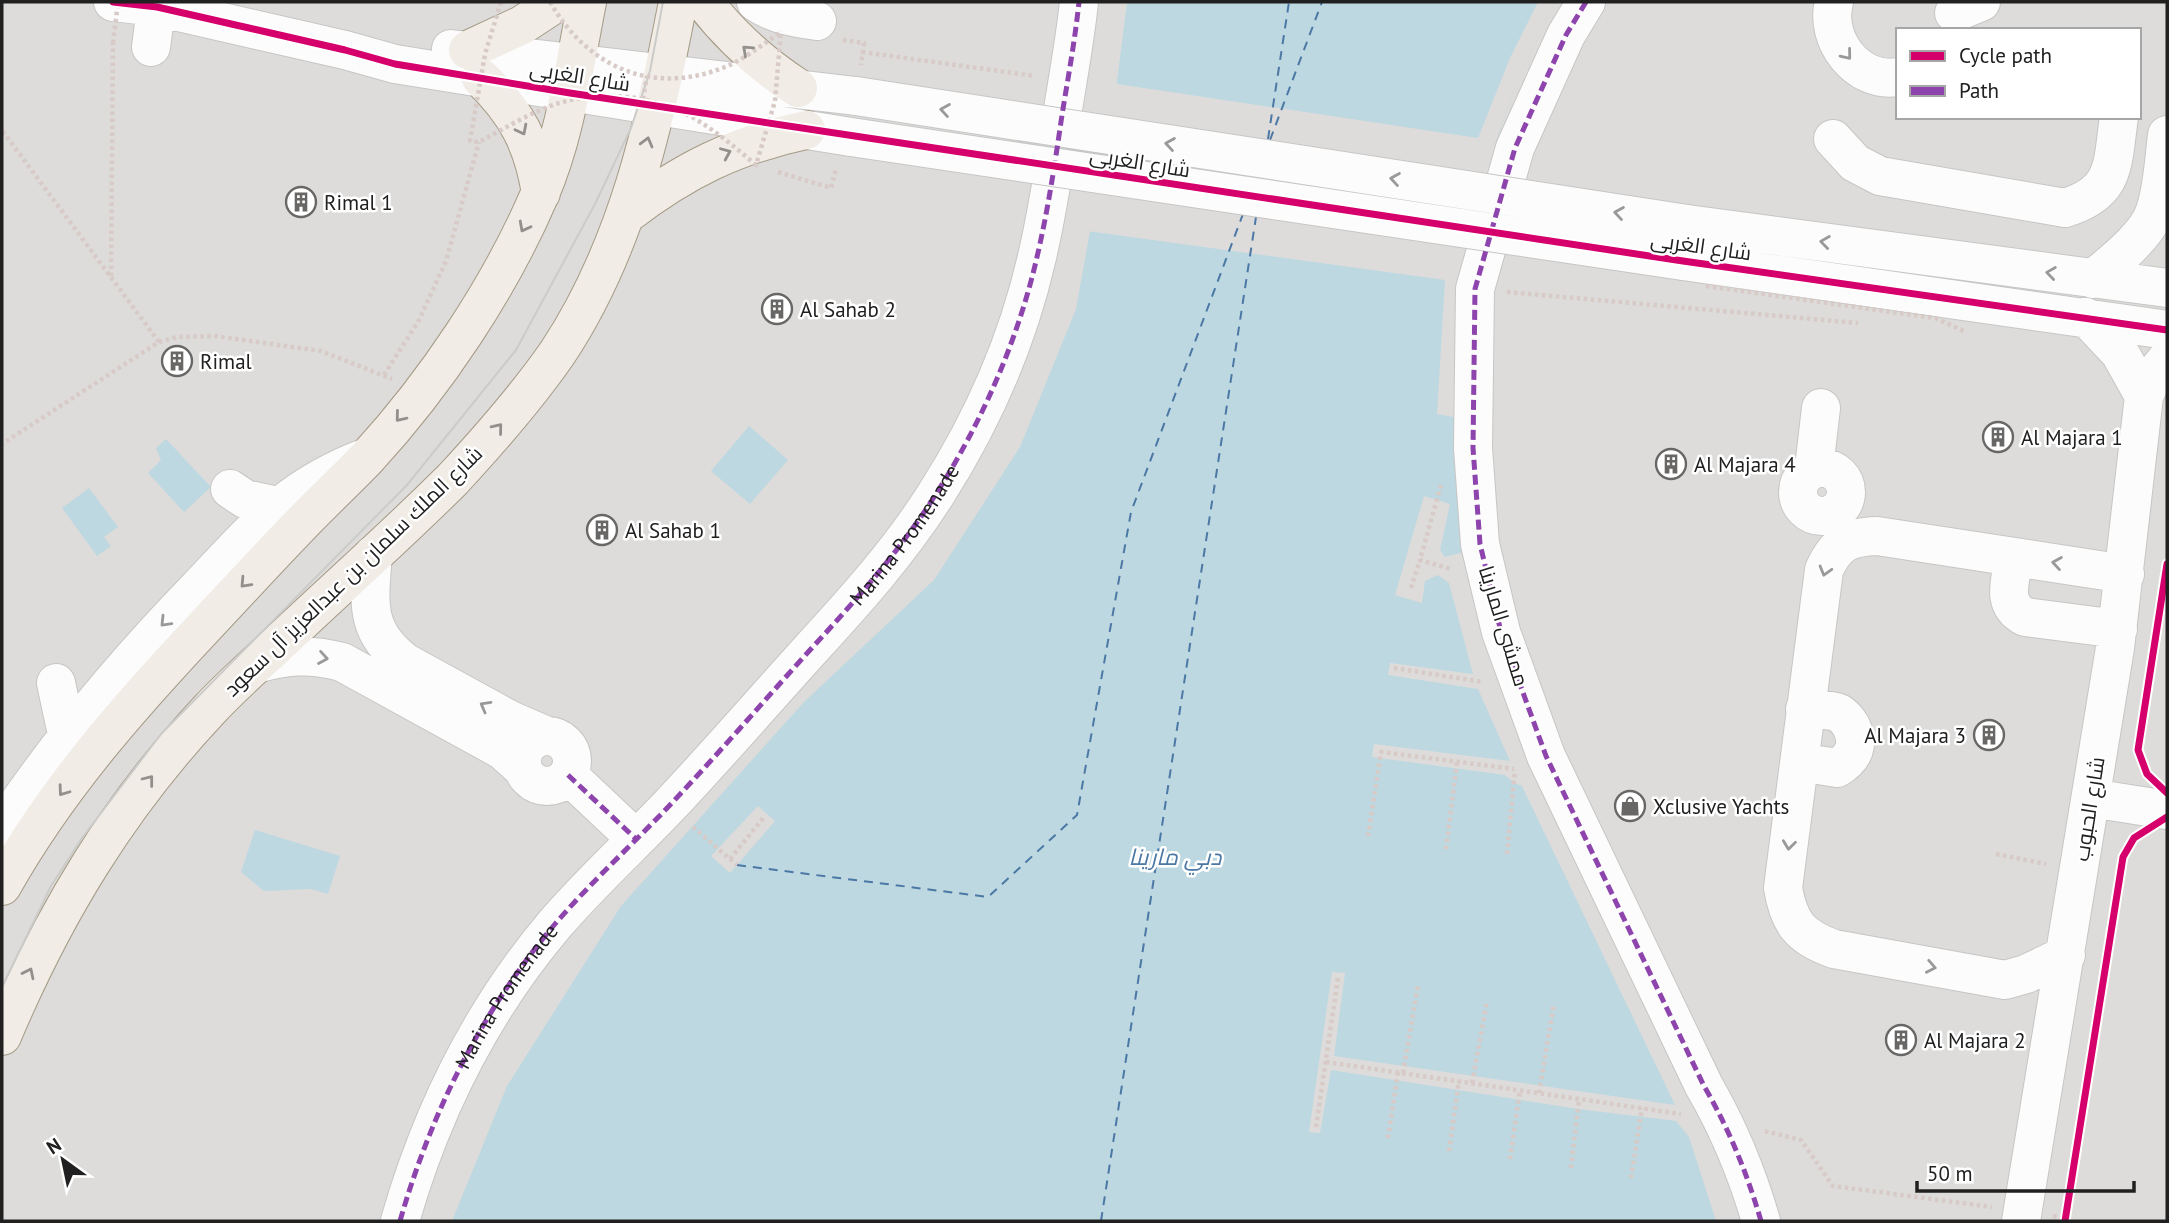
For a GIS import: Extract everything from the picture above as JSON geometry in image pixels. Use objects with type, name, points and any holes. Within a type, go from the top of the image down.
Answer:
[{"type":"main road","points":[[541,193],[528,142],[516,118],[474,64],[522,25],[557,2]]},
{"type":"main road","points":[[2,886],[50,808],[111,728],[290,535],[367,457],[399,420],[457,342],[502,269],[541,193],[560,135],[587,2]]},
{"type":"main road","name":"شارع الملك سلمان بن عبدالعزيز آل سعود","points":[[2,1036],[53,923],[125,811],[166,758],[210,709],[256,664],[453,479],[490,438],[558,351],[587,301],[627,214],[653,89],[678,2]]},
{"type":"main road","points":[[704,2],[744,48],[770,70],[798,88]]},
{"type":"main road","points":[[627,214],[673,180],[707,162],[750,143],[806,130]]},
{"type":"street","name":"شارع الغربى","points":[[116,2],[157,5],[345,50],[398,45],[474,64],[653,89],[798,88],[1687,224],[2167,288]]},
{"type":"street","points":[[756,2],[783,16],[817,21]]},
{"type":"street","points":[[1067,80],[1079,2]]},
{"type":"street","name":"ممشى المارينا","points":[[1586,2],[1566,35],[1515,148],[1475,289],[1473,448],[1480,544],[1501,632],[1546,756],[1704,1086],[1725,1122],[1751,1185],[1760,1221]]},
{"type":"street","points":[[1834,2],[1833,31],[1841,49],[1855,65],[1872,75],[1896,77]]},
{"type":"street","points":[[151,47],[157,5]]},
{"type":"street","name":"Marina Promenade","points":[[400,1221],[411,1182],[432,1127],[457,1073],[486,1021],[519,972],[555,925],[669,806],[876,577],[936,495],[962,450],[1006,358],[1023,309],[1047,210],[1067,80]]},
{"type":"street","name":"شارع الغربى","points":[[653,89],[806,130],[844,151],[1683,261],[2167,330]]},
{"type":"street","points":[[1833,139],[1855,163],[1880,176],[2065,208],[2091,197],[2109,179],[2121,126],[2167,133],[2161,226],[2137,237],[2116,260],[2093,279]]},
{"type":"street","points":[[2086,317],[2120,353],[2144,396]]},
{"type":"street","name":"شارع الحبوب","points":[[2021,1221],[2118,629],[2144,396],[2153,376],[2167,359]]},
{"type":"street","points":[[1821,408],[1814,468],[1835,470],[1842,477],[1846,497],[1841,506],[1836,549],[1824,570],[1783,888],[1787,910],[1797,928],[1814,942],[1834,949],[2005,980],[2026,974],[2066,955]]},
{"type":"street","points":[[2,827],[68,734],[139,649],[240,544],[278,506],[320,477],[367,457]]},
{"type":"street","points":[[240,544],[233,491],[255,503],[278,506]]},
{"type":"street","points":[[1840,527],[1860,537],[1877,536],[2124,574]]},
{"type":"street","points":[[256,664],[278,657],[300,655],[342,662],[502,750],[522,768],[530,780],[543,786],[557,784],[568,775],[572,758],[569,749],[556,737],[547,736],[498,713],[406,663],[383,643],[371,615],[369,599],[373,555]]},
{"type":"street","points":[[2014,557],[2008,599],[2020,614],[2025,617],[2118,629]]},
{"type":"street","points":[[56,683],[68,734]]},
{"type":"street","points":[[1800,762],[1837,768],[1848,762],[1855,750],[1855,739],[1847,720],[1839,713],[1805,709]]},
{"type":"street","points":[[522,768],[522,759],[530,742],[547,736]]},
{"type":"street","points":[[568,775],[636,839]]},
{"type":"street","points":[[2091,798],[2167,810]]},
{"type":"street","points":[[2005,980],[2054,1023]]},
{"type":"path","points":[[111,277],[113,43],[116,2]]},
{"type":"path","points":[[501,2],[485,54],[470,141],[479,142],[534,113],[566,101],[653,89],[709,73],[728,66],[781,31],[775,101],[756,164]]},
{"type":"path","points":[[550,2],[571,34],[587,49],[653,89],[663,104],[700,122],[756,164],[831,188],[844,151]]},
{"type":"path","points":[[862,52],[1067,80]]},
{"type":"path","points":[[2,133],[159,342]]},
{"type":"path","points":[[384,375],[419,320],[446,261],[479,142]]},
{"type":"path","points":[[1475,289],[1870,324]]},
{"type":"path","points":[[1952,331],[1978,334]]},
{"type":"path","points":[[2,444],[159,342],[177,337],[215,335],[321,351],[356,363]]},
{"type":"path","points":[[1411,588],[1420,560]]},
{"type":"path","points":[[1394,668],[1489,683]]},
{"type":"path","points":[[1368,836],[1381,752],[1526,771]]},
{"type":"path","points":[[1446,849],[1457,762]]},
{"type":"path","points":[[1507,854],[1515,769]]},
{"type":"path","points":[[669,806],[737,865]]},
{"type":"path","points":[[730,859],[764,817]]},
{"type":"path","points":[[1996,855],[2079,871]]},
{"type":"path","points":[[1316,1127],[1338,978]]},
{"type":"path","points":[[1388,1138],[1418,985]]},
{"type":"path","points":[[1472,1083],[1487,1001]]},
{"type":"path","points":[[1539,1093],[1554,1003]]},
{"type":"path","points":[[1326,1062],[1690,1115]]},
{"type":"path","points":[[1449,1151],[1458,1082]]},
{"type":"path","points":[[1510,1159],[1520,1090]]},
{"type":"path","points":[[1571,1168],[1579,1099]]},
{"type":"path","points":[[1631,1178],[1642,1108]]},
{"type":"path","points":[[1801,1140],[1833,1186],[1980,1206]]},
{"type":"path","points":[[2066,1221],[2068,1205]]},
{"type":"shaded area","name":"دبي مارينا","points":[[2,2],[2167,2],[2167,1221],[2,1221]]},
{"type":"water","name":"دبي مارينا","points":[[1127,2],[1555,2],[1516,83],[1488,166],[1464,552],[1744,1221],[452,1221],[507,1086],[621,906],[804,702],[934,580],[1020,447],[1076,309],[1117,81]]},
{"type":"water","points":[[749,426],[788,460],[750,504],[711,471]]},
{"type":"water","points":[[166,439],[211,487],[184,512],[148,473],[161,460],[156,448]]},
{"type":"water","points":[[89,488],[118,527],[104,537],[111,546],[97,556],[62,508]]},
{"type":"water","points":[[255,830],[340,856],[328,894],[311,889],[264,891],[241,872]]},
{"type":"pier","points":[[1538,2],[1555,2],[1516,83],[1496,141],[1779,183],[1770,324],[1464,282],[1454,417],[1437,414],[1445,280],[823,195],[857,45],[1478,138],[1510,58]]},
{"type":"pier","points":[[1424,496],[1450,504],[1440,550],[1445,557],[1464,552],[1703,1097],[1744,1221],[1716,1221],[1689,1137],[1676,1121],[1578,1109],[1331,1070],[1320,1133],[1309,1132],[1332,972],[1345,973],[1334,1056],[1675,1105],[1522,786],[1505,775],[1372,757],[1374,744],[1510,761],[1478,689],[1388,675],[1390,663],[1473,674],[1449,583],[1438,575],[1425,581],[1422,603],[1395,595]]},
{"type":"pier","points":[[758,806],[775,821],[730,873],[711,856]]},
{"type":"ferry route","points":[[1268,139],[1289,2]]},
{"type":"ferry route","points":[[1270,140],[1322,2]]},
{"type":"ferry route","points":[[737,865],[988,897],[1077,815],[1131,512],[1243,214]]},
{"type":"ferry route","points":[[1101,1221],[1256,217]]},
{"type":"tram line","points":[[2,987],[51,886],[82,838],[161,734],[407,485],[516,350],[595,204],[631,128],[650,71],[663,2]]},
{"type":"marked path","points":[[400,1221],[443,1102],[482,1027],[529,957],[569,908],[688,786],[860,594],[907,536],[953,467],[997,380],[1029,288],[1051,186],[1079,2]]},
{"type":"marked path","points":[[1586,2],[1566,35],[1515,148],[1475,289],[1473,448],[1480,544],[1501,632],[1546,756],[1729,1135],[1761,1221]]},
{"type":"marked path","points":[[568,775],[636,839]]},
{"type":"cycle path","points":[[113,2],[157,7],[395,64],[570,93],[1683,261],[2167,330]]},
{"type":"cycle path","points":[[2167,564],[2138,750],[2147,774],[2167,793]]},
{"type":"cycle path","points":[[2065,1221],[2123,857],[2134,838],[2167,817]]},
{"type":"place","name":"Rimal 1","points":[[301,202]]},
{"type":"place","name":"Al Sahab 2","points":[[777,309]]},
{"type":"place","name":"Rimal","points":[[177,361]]},
{"type":"place","name":"Al Majara 1","points":[[1998,437]]},
{"type":"place","name":"Al Majara 4","points":[[1671,464]]},
{"type":"place","name":"Al Sahab 1","points":[[602,530]]},
{"type":"place","name":"Al Majara 3","points":[[1989,735]]},
{"type":"place","name":"Xclusive Yachts","points":[[1630,806]]},
{"type":"place","name":"Al Majara 2","points":[[1901,1040]]}]
